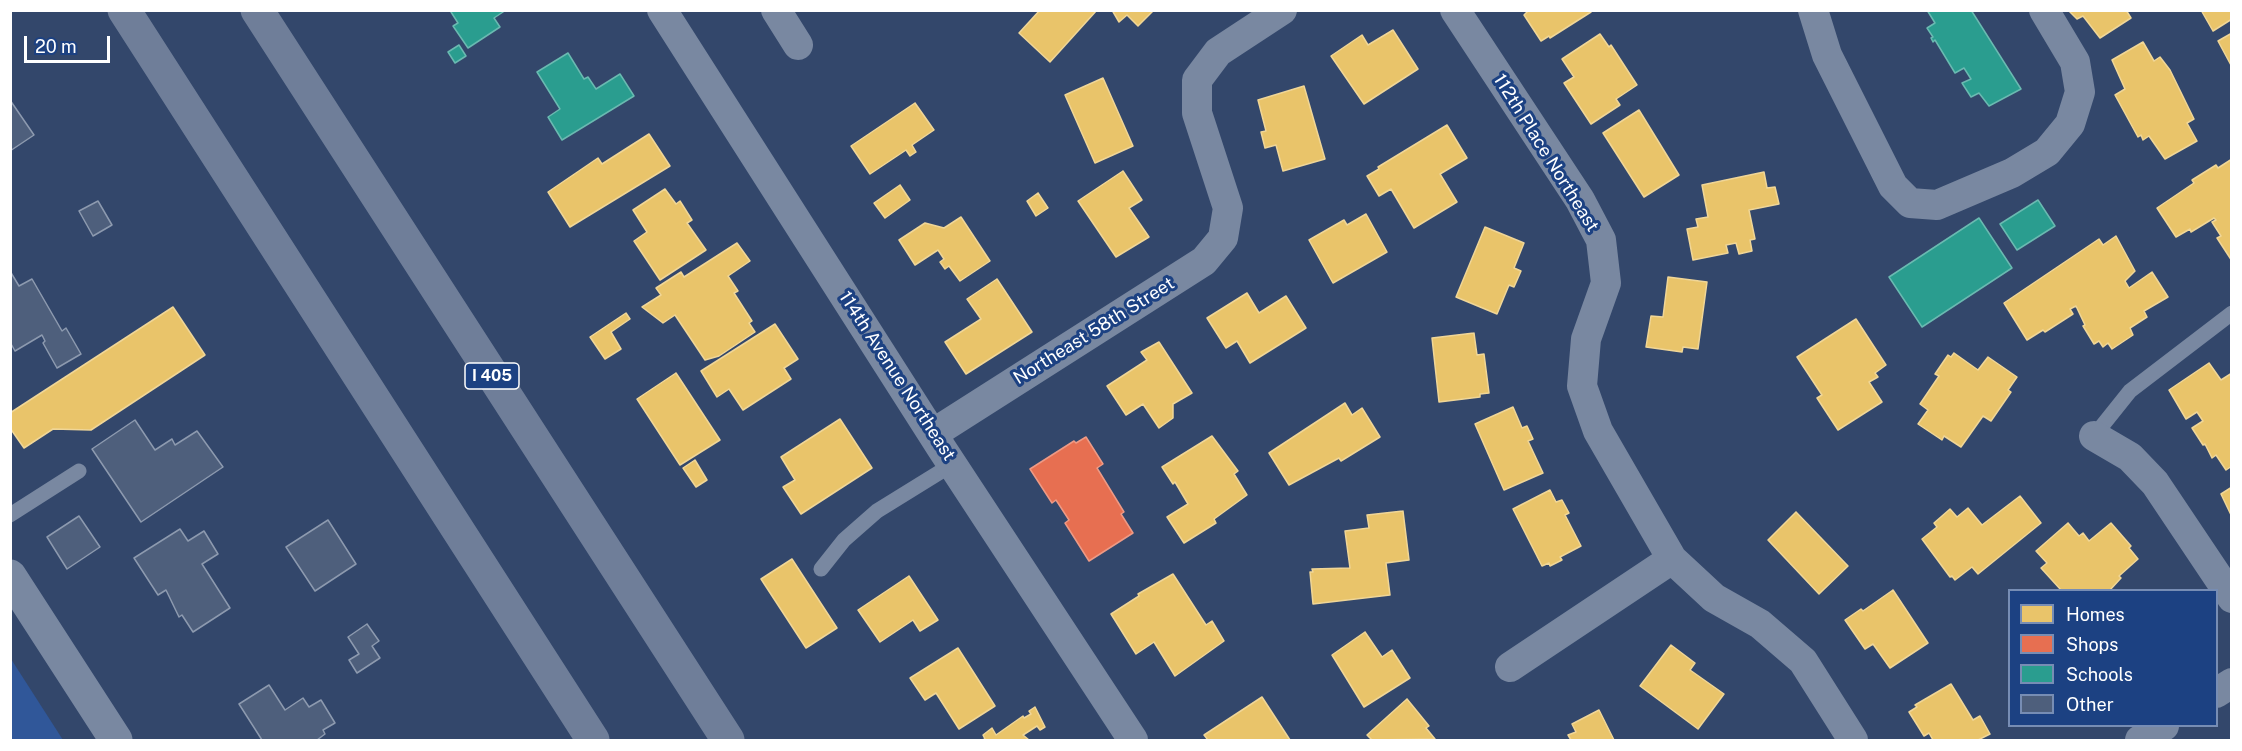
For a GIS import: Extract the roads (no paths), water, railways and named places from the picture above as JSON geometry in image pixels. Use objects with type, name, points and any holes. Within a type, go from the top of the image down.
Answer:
[{"type":"highway","points":[[124,10],[594,741]]},
{"type":"highway","name":"I 405","points":[[257,10],[728,741]]},
{"type":"street","name":"114th Avenue Northeast","points":[[662,10],[1132,741]]},
{"type":"street","points":[[776,10],[798,45]]},
{"type":"street","name":"Northeast 58th Street","points":[[934,433],[1204,261],[1223,238],[1228,208],[1197,113],[1197,80],[1218,52],[1282,10]]},
{"type":"street","name":"112th Place Northeast","points":[[1455,10],[1580,200],[1600,240],[1606,283],[1586,339],[1582,386],[1598,431],[1672,559],[1714,598],[1760,624],[1803,661],[1853,741]]},
{"type":"street","points":[[1813,10],[1827,55],[1893,186],[1910,203],[1937,205],[2012,173],[2047,152],[2070,124],[2080,92],[2074,62],[2044,10]]},
{"type":"street","points":[[2094,436],[2130,457],[2155,483],[2232,598]]},
{"type":"street","points":[[1510,667],[1672,559]]},
{"type":"street","points":[[10,576],[116,741]]},
{"type":"street","points":[[2218,692],[2232,683]]},
{"type":"lane","points":[[2094,436],[2130,391],[2232,314]]},
{"type":"lane","points":[[821,569],[844,540],[877,511],[953,464]]},
{"type":"lane","points":[[10,515],[79,471]]}]
